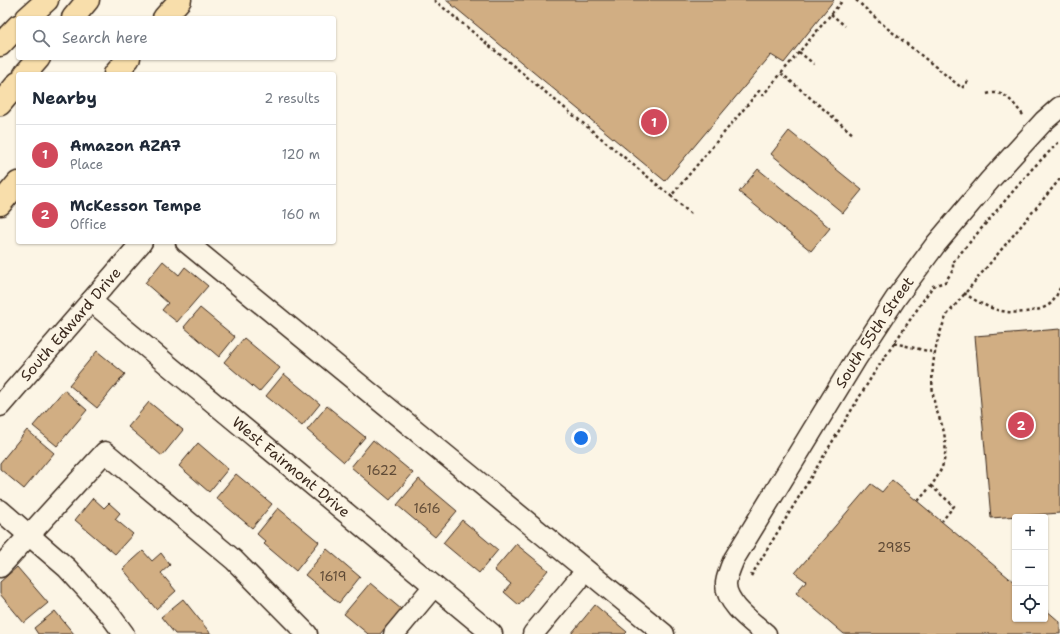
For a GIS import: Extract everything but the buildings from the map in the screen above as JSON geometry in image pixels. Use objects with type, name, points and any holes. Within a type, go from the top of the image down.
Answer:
[{"type":"highway","points":[[29,16],[47,0]]},
{"type":"highway","points":[[75,16],[88,0]]},
{"type":"highway","points":[[166,16],[180,0]]},
{"type":"highway","points":[[0,45],[16,28]]},
{"type":"highway","points":[[27,72],[37,60]]},
{"type":"highway","points":[[117,72],[127,60]]},
{"type":"highway","points":[[0,104],[16,85]]},
{"type":"highway","points":[[0,204],[16,186]]},
{"type":"street","name":"South 55th Street","points":[[766,634],[739,610],[729,597],[726,584],[734,559],[856,359],[896,298],[936,244],[990,180],[1044,121],[1060,108]]},
{"type":"street","name":"South Edward Drive","points":[[0,406],[140,244]]},
{"type":"street","points":[[188,244],[664,634]]},
{"type":"street","name":"West Fairmont Drive","points":[[91,301],[492,634]]},
{"type":"street","points":[[0,567],[104,452],[234,560],[307,634]]},
{"type":"street","points":[[0,510],[67,568],[110,615],[124,634]]},
{"type":"street","points":[[533,634],[577,581]]},
{"type":"street","points":[[394,634],[434,586]]},
{"type":"path","points":[[434,0],[691,214]]},
{"type":"path","points":[[671,196],[758,91],[763,95],[842,0]]},
{"type":"path","points":[[856,0],[887,28],[962,88],[970,79]]},
{"type":"path","points":[[831,14],[845,26]]},
{"type":"path","points":[[799,52],[814,64]]},
{"type":"path","points":[[781,73],[854,135]]},
{"type":"path","points":[[987,94],[995,92],[1003,94],[1023,115]]},
{"type":"path","points":[[751,576],[874,373],[933,286],[945,282],[953,270],[953,262],[1032,169],[1060,141]]},
{"type":"path","points":[[918,502],[940,473],[945,456],[944,434],[934,402],[932,383],[940,330],[947,315],[964,293],[1060,179]]},
{"type":"path","points":[[964,293],[992,308],[1008,313],[1042,309],[1052,303],[1060,288]]},
{"type":"path","points":[[894,342],[936,353]]},
{"type":"path","points":[[931,486],[954,506],[942,521]]},
{"type":"place","name":"Amazon AZA7","points":[[654,122]]},
{"type":"place","name":"McKesson Tempe","points":[[1021,425]]}]
